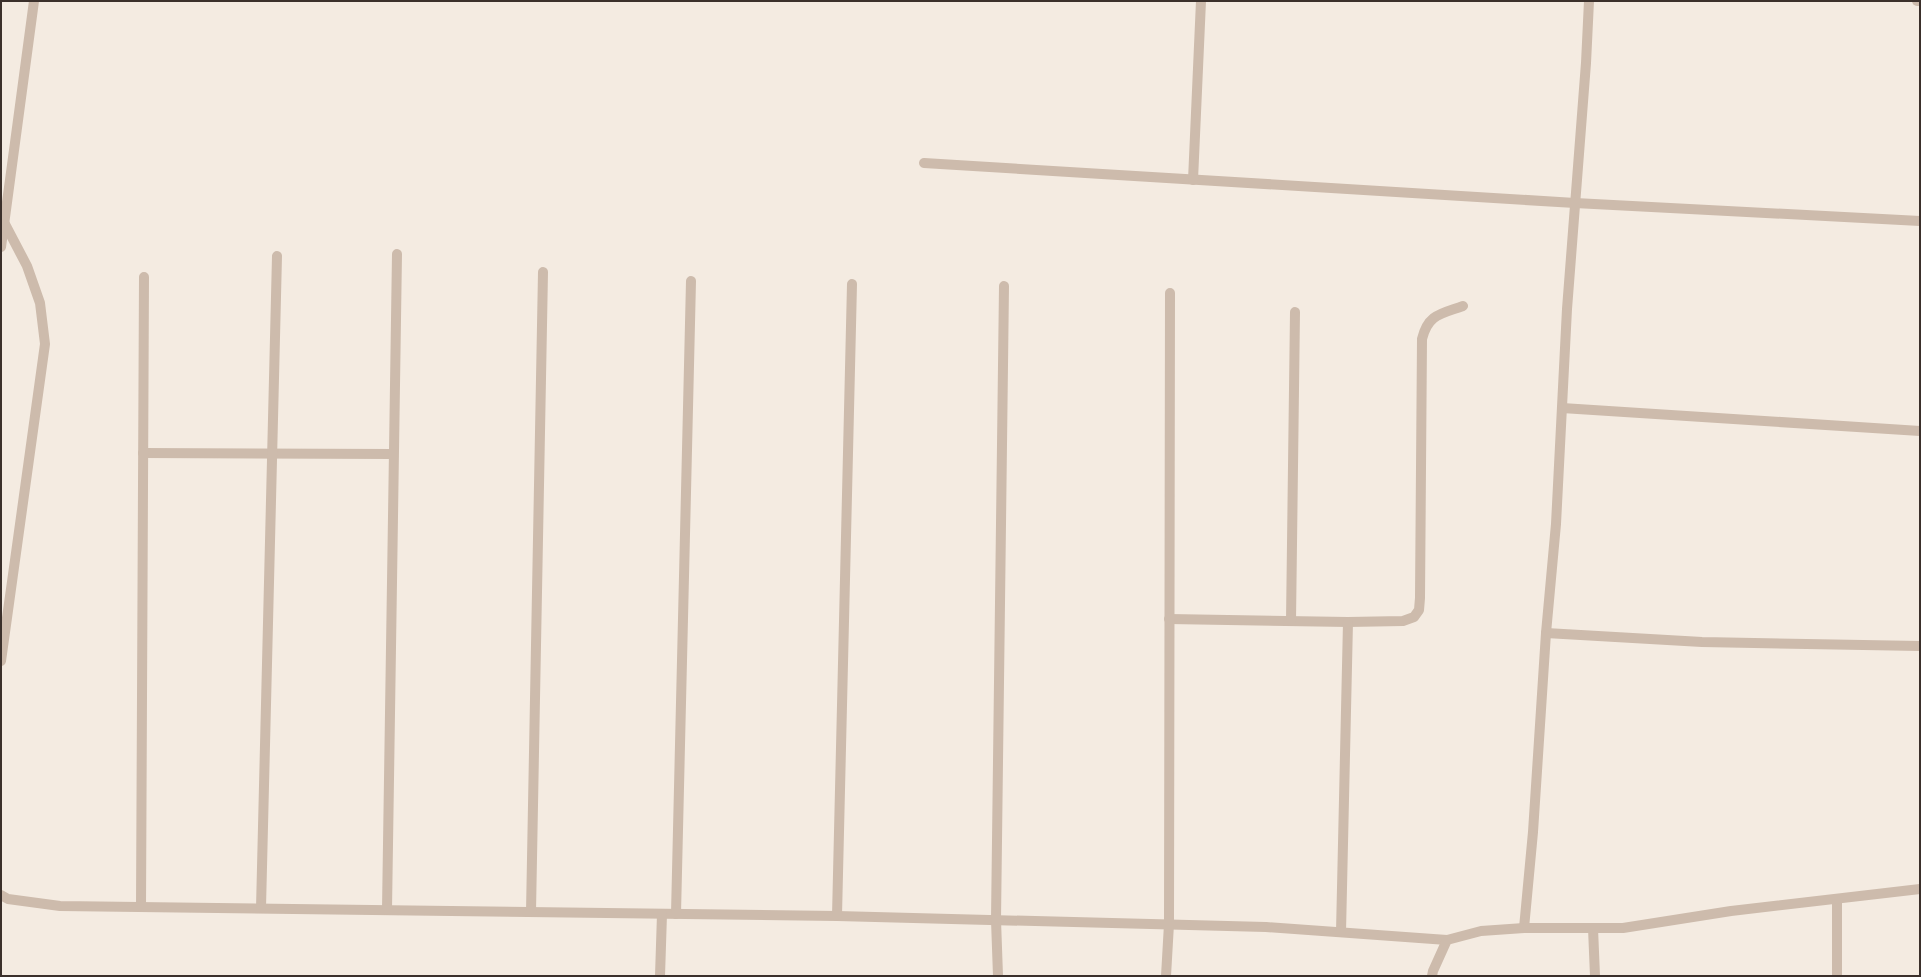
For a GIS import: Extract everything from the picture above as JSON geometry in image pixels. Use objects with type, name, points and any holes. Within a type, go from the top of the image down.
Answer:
[{"type":"street","points":[[1,247],[34,1]]},
{"type":"street","points":[[1193,180],[1201,1]]},
{"type":"street","points":[[1524,928],[1540,749],[1546,633],[1556,524],[1567,309],[1586,63],[1588,1]]},
{"type":"street","points":[[924,163],[1575,203],[1920,221]]},
{"type":"street","points":[[1,661],[45,344],[40,302],[27,266],[5,224]]},
{"type":"street","points":[[387,910],[397,254]]},
{"type":"street","points":[[261,908],[277,256]]},
{"type":"street","points":[[531,912],[543,272]]},
{"type":"street","points":[[141,906],[144,277]]},
{"type":"street","points":[[676,914],[691,281]]},
{"type":"street","points":[[837,916],[852,284]]},
{"type":"street","points":[[998,976],[996,920],[1004,286]]},
{"type":"street","points":[[1166,976],[1169,924],[1170,293]]},
{"type":"street","points":[[1170,619],[1348,622],[1403,621],[1414,618],[1420,610],[1422,339],[1425,328],[1430,320],[1438,315],[1464,306]]},
{"type":"street","points":[[1291,621],[1295,312]]},
{"type":"street","points":[[1562,408],[1920,431]]},
{"type":"street","points":[[144,453],[272,455],[393,454]]},
{"type":"street","points":[[1341,932],[1348,622]]},
{"type":"street","points":[[1546,633],[1702,642],[1920,646]]},
{"type":"street","points":[[1,895],[8,899],[60,906],[837,916],[1169,924],[1266,927],[1447,940],[1480,931],[1524,928],[1623,928],[1731,911],[1920,889]]},
{"type":"street","points":[[1837,899],[1837,976]]},
{"type":"street","points":[[660,976],[662,914]]},
{"type":"street","points":[[1593,928],[1595,976]]},
{"type":"street","points":[[1432,976],[1447,940]]}]
